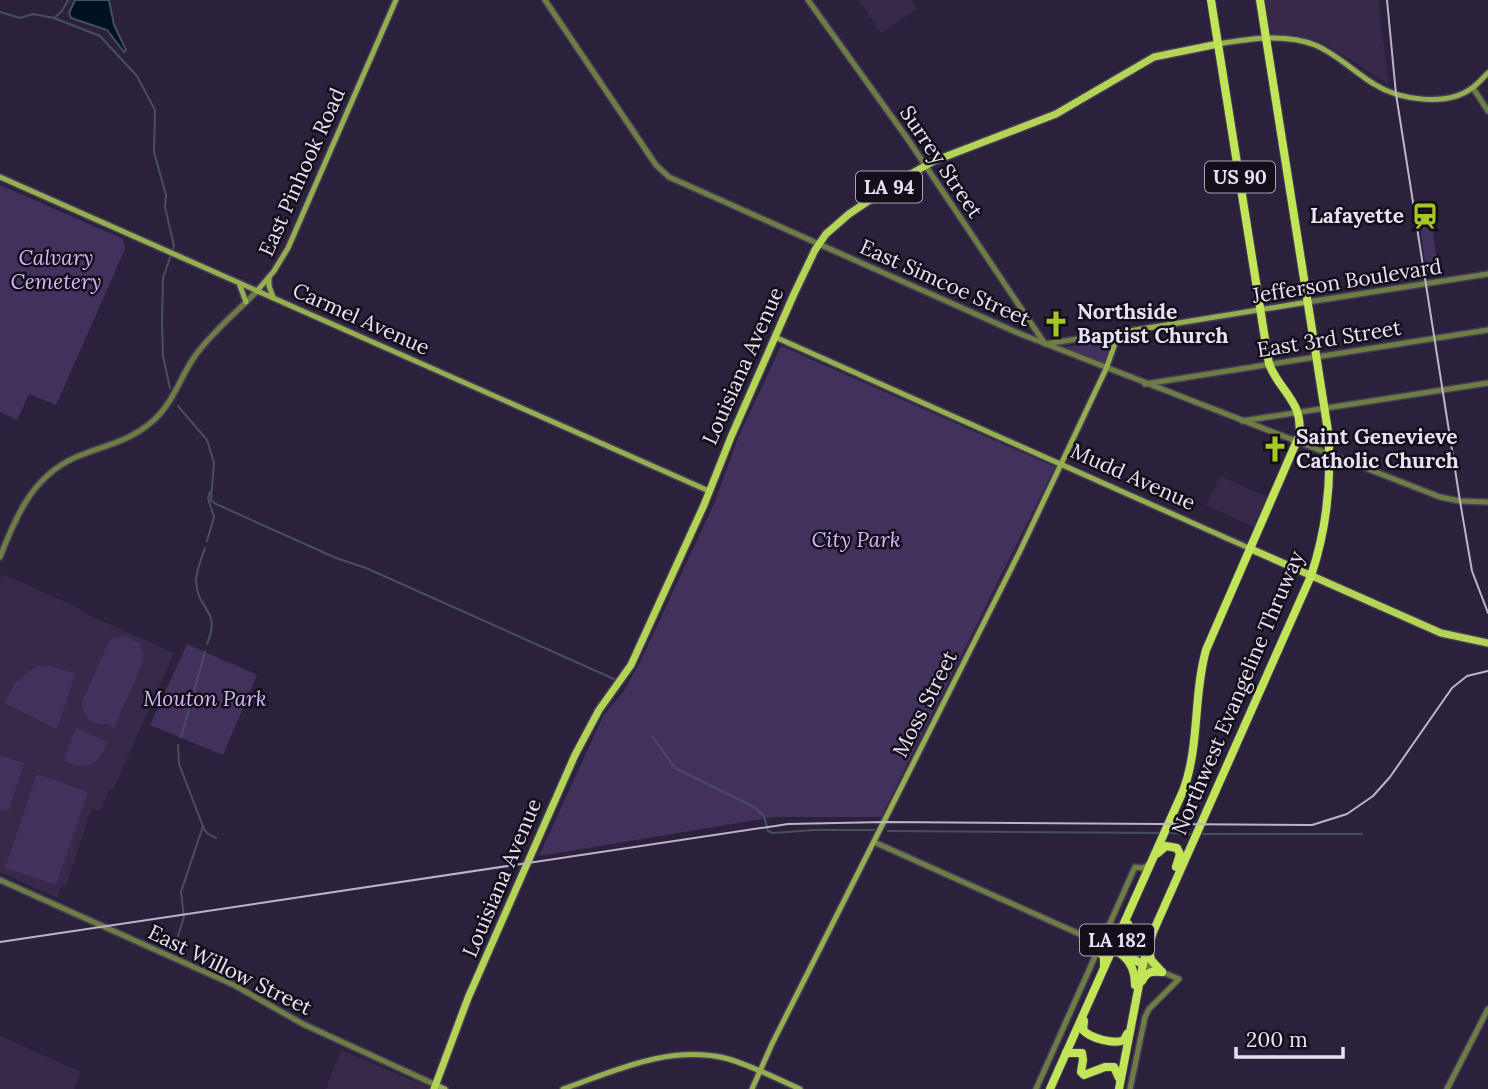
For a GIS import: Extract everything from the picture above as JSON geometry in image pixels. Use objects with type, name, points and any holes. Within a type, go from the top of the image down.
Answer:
[{"type":"highway","name":"US 90","points":[[1211,0],[1269,364],[1298,413]]},
{"type":"highway","name":"US 90","points":[[1260,0],[1308,302]]},
{"type":"highway","name":"Northwest Evangeline Thruway","points":[[1119,1085],[1143,964],[1157,922],[1311,576],[1326,519],[1330,456],[1308,302]]},
{"type":"highway","points":[[1251,549],[1297,444],[1300,432],[1298,413]]},
{"type":"highway","name":"LA 182","points":[[1050,1089],[1188,778],[1206,650],[1251,549]]},
{"type":"highway","points":[[1151,864],[1166,846],[1174,846],[1179,851],[1180,858],[1163,898],[1157,922]]},
{"type":"highway","points":[[1133,904],[1126,932],[1126,946],[1132,958],[1143,964]]},
{"type":"highway","points":[[1087,937],[1100,946],[1104,967]]},
{"type":"highway","points":[[1149,944],[1151,960],[1162,972]]},
{"type":"highway","points":[[1085,1012],[1083,1030],[1087,1034],[1121,1043],[1131,1021],[1134,975],[1126,958],[1113,948]]},
{"type":"highway","points":[[1137,991],[1146,974],[1152,971],[1162,972]]},
{"type":"highway","points":[[1066,1054],[1082,1053],[1081,1072],[1084,1075],[1093,1074],[1105,1067],[1114,1067],[1119,1085]]},
{"type":"main road","name":"East Pinhook Road","points":[[257,290],[270,277],[288,248],[397,0]]},
{"type":"main road","name":"Louisiana Avenue","points":[[435,1087],[468,998],[575,755],[599,710],[631,665],[775,337],[819,244],[829,230],[849,214],[925,166],[1056,114],[1158,55],[1218,44],[1266,39],[1298,40],[1315,45],[1375,85],[1396,94],[1433,99],[1455,96],[1473,88]]},
{"type":"main road","points":[[1473,88],[1488,73]]},
{"type":"main road","name":"Carmel Avenue","points":[[0,177],[709,491]]},
{"type":"main road","points":[[270,277],[269,286],[273,297]]},
{"type":"main road","points":[[239,283],[246,303]]},
{"type":"main road","name":"Jefferson Boulevard","points":[[1123,332],[1308,302]]},
{"type":"main road","name":"Moss Street","points":[[752,1089],[1061,465],[1106,369],[1116,338],[1123,332]]},
{"type":"main road","name":"Mudd Avenue","points":[[775,337],[1441,633],[1484,642]]},
{"type":"main road","points":[[562,1089],[650,1059],[679,1055],[716,1056],[760,1071],[800,1089]]},
{"type":"main road","name":"East Willow Street","points":[[435,1087],[445,1089]]},
{"type":"street","name":"East Simcoe Street","points":[[545,0],[661,171],[819,244],[1106,369],[1430,494],[1454,500],[1488,502]]},
{"type":"street","name":"Surrey Street","points":[[808,0],[925,166],[1045,344]]},
{"type":"street","points":[[1473,88],[1488,111]]},
{"type":"street","name":"Jefferson Boulevard","points":[[1308,302],[1488,274]]},
{"type":"street","name":"East Pinhook Road","points":[[0,557],[24,501],[54,470],[82,454],[127,439],[158,416],[174,395],[195,357],[257,290]]},
{"type":"street","name":"East 3rd Street","points":[[1145,384],[1488,330]]},
{"type":"street","name":"Jefferson Boulevard","points":[[1045,344],[1123,332]]},
{"type":"street","points":[[1240,421],[1488,383]]},
{"type":"street","points":[[874,842],[1087,937]]},
{"type":"street","points":[[1036,1089],[1135,867],[1142,868],[1151,864]]},
{"type":"street","name":"East Willow Street","points":[[0,880],[227,982],[268,1002],[303,1024],[435,1087]]},
{"type":"street","points":[[1100,946],[1113,948]]},
{"type":"street","points":[[1130,1089],[1145,1017],[1149,1009],[1179,979],[1143,964]]},
{"type":"street","points":[[1447,1089],[1488,1009]]},
{"type":"shaded area","points":[[859,0],[911,0],[917,9],[881,33]]},
{"type":"shaded area","points":[[1264,0],[1378,0],[1389,84],[1322,42],[1269,34]]},
{"type":"shaded area","points":[[1220,476],[1270,498],[1256,528],[1206,505]]},
{"type":"shaded area","points":[[3,574],[174,653],[113,790],[109,788],[101,811],[91,809],[66,886],[62,885],[57,898],[0,872],[0,580]]},
{"type":"shaded area","points":[[0,1036],[81,1072],[74,1089],[0,1089]]},
{"type":"shaded area","points":[[341,1050],[430,1088],[326,1089]]},
{"type":"green space","name":"Calvary Cemetery","points":[[0,185],[123,239],[125,249],[56,405],[29,394],[17,420],[0,412]]},
{"type":"green space","points":[[1432,226],[1437,262],[1435,273],[1427,276],[1420,228]]},
{"type":"green space","points":[[1113,338],[1105,366],[1061,348]]},
{"type":"green space","name":"City Park","points":[[781,346],[1055,467],[881,817],[773,817],[539,856],[603,716],[624,691],[640,662],[714,504],[738,438]]},
{"type":"green space","points":[[126,636],[140,644],[144,655],[114,728],[110,727],[112,723],[95,723],[87,718],[82,702],[108,643],[114,638]]},
{"type":"green space","name":"Mouton Park","points":[[187,644],[257,675],[223,755],[150,725]]},
{"type":"green space","points":[[37,666],[50,666],[75,673],[58,727],[55,728],[5,703],[14,684]]},
{"type":"green space","points":[[77,728],[107,742],[96,761],[86,766],[64,761]]},
{"type":"green space","points":[[0,755],[24,763],[8,812],[0,809]]},
{"type":"green space","points":[[37,774],[88,792],[56,885],[5,868]]},
{"type":"water","points":[[75,0],[109,0],[114,25],[126,50],[124,52],[107,30],[71,18],[69,13]]},
{"type":"waterway","points":[[54,18],[68,0]]},
{"type":"waterway","points":[[0,12],[20,18],[33,14],[54,18],[100,36],[137,76],[155,110],[154,152],[166,195],[165,207],[174,246],[163,278],[163,356],[170,388]]},
{"type":"waterway","points":[[178,406],[207,440],[214,463],[211,500],[216,504],[614,679]]},
{"type":"waterway","points":[[207,541],[214,517],[208,498],[210,492]]},
{"type":"waterway","points":[[205,548],[196,581],[197,591],[212,624],[207,644]]},
{"type":"waterway","points":[[181,737],[205,652]]},
{"type":"waterway","points":[[653,737],[675,768],[754,807],[764,816],[768,831],[875,830]]},
{"type":"waterway","points":[[178,745],[179,764],[204,829],[216,838]]},
{"type":"waterway","points":[[174,949],[184,917],[181,892],[203,826]]},
{"type":"waterway","points":[[888,831],[1158,833]]},
{"type":"waterway","points":[[1170,833],[1192,834]]},
{"type":"waterway","points":[[1203,834],[1362,834]]},
{"type":"railway","points":[[1387,0],[1396,94],[1460,501],[1472,571],[1488,613]]},
{"type":"railway","points":[[0,942],[788,824],[885,822],[1312,825],[1347,814],[1373,796],[1390,777],[1452,688],[1467,676],[1488,671]]},
{"type":"place","name":"Lafayette","points":[[1425,216]]},
{"type":"place","name":"Northside Baptist Church","points":[[1056,324]]},
{"type":"place","name":"Saint Genevieve Catholic Church","points":[[1275,449]]}]
